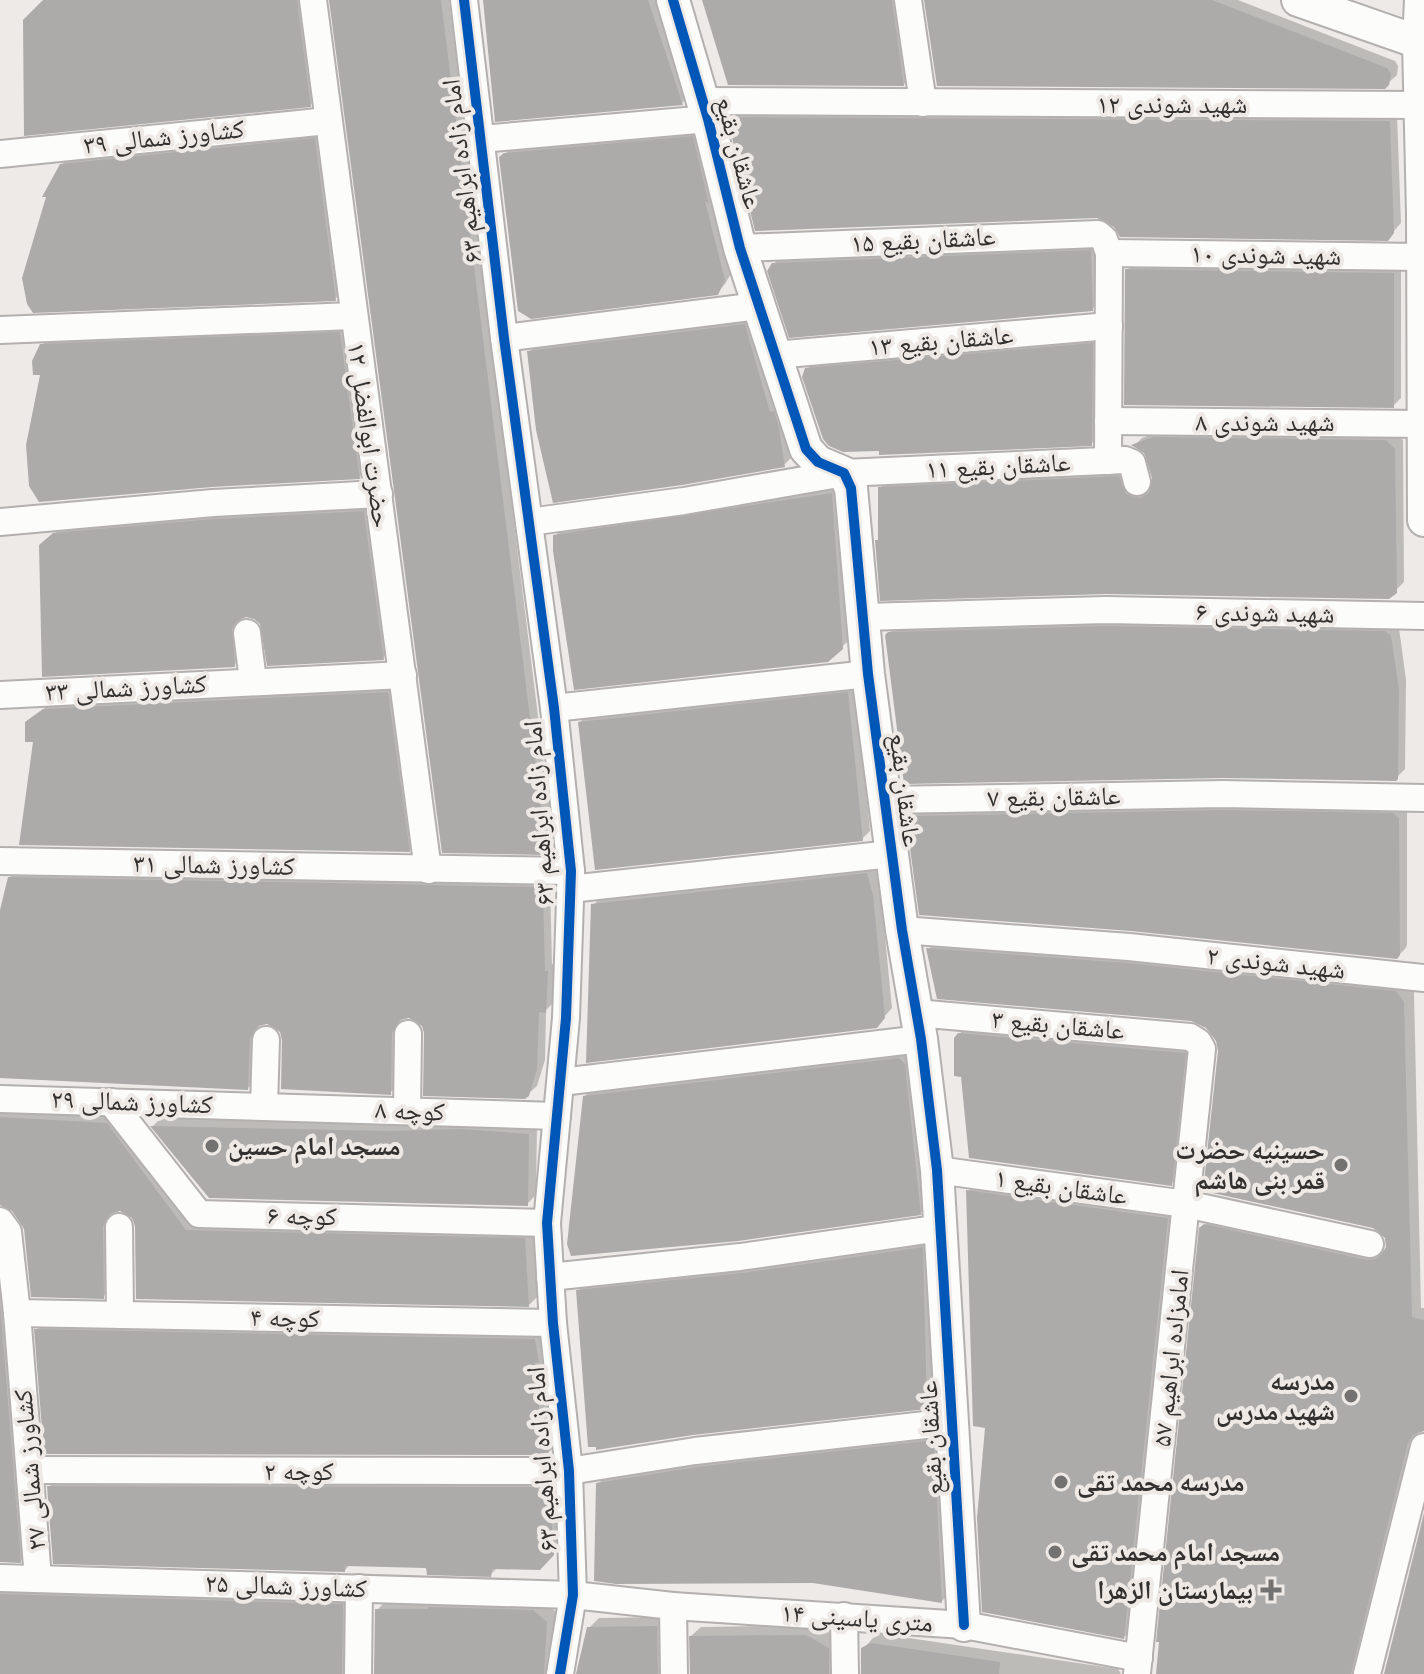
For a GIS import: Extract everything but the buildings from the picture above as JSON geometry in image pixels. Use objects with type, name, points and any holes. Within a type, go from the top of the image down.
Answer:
[{"type":"street","name":"حضرت ابوالفضل ۱۲","points":[[313,0],[352,316],[379,494],[428,870]]},
{"type":"street","name":"امام زاده ابراهیم ۶۳","points":[[464,0],[504,338],[554,708],[570,880],[566,1018],[547,1223],[553,1323],[569,1471],[573,1595],[560,1674]]},
{"type":"street","name":"عاشقان بقیع","points":[[673,0],[740,248],[806,449],[818,462],[844,473],[851,488],[868,674],[937,1170],[964,1625]]},
{"type":"street","points":[[908,0],[923,103]]},
{"type":"street","points":[[1298,0],[1421,43]]},
{"type":"street","points":[[1421,0],[1424,520]]},
{"type":"street","name":"شهید شوندی ۱۲","points":[[481,139],[595,128],[705,110],[923,103],[1420,105]]},
{"type":"street","name":"کشاورز شمالی ۳۹","points":[[0,154],[328,121]]},
{"type":"street","name":"عاشقان بقیع ۱۵","points":[[740,248],[1087,232],[1098,234],[1106,246]]},
{"type":"street","points":[[1106,246],[1108,461]]},
{"type":"street","name":"شهید شوندی ۱۰","points":[[1106,246],[1422,257]]},
{"type":"street","points":[[504,338],[758,306]]},
{"type":"street","points":[[0,330],[352,316]]},
{"type":"street","name":"عاشقان بقیع ۱۳","points":[[774,355],[1109,326]]},
{"type":"street","name":"شهید شوندی ۸","points":[[1108,421],[1423,423]]},
{"type":"street","name":"عاشقان بقیع ۱۱","points":[[529,522],[684,501],[844,473],[1125,460],[1132,463],[1137,482]]},
{"type":"street","points":[[0,522],[213,503],[379,494]]},
{"type":"street","name":"شهید شوندی ۶","points":[[864,617],[1106,610],[1424,616]]},
{"type":"street","points":[[247,633],[253,681],[403,675]]},
{"type":"street","points":[[554,708],[868,674]]},
{"type":"street","name":"کشاورز شمالی ۳۳","points":[[0,695],[253,681]]},
{"type":"street","name":"عاشقان بقیع ۷","points":[[885,800],[1223,794],[1424,798]]},
{"type":"street","name":"کشاورز شمالی ۳۱","points":[[0,861],[428,870],[570,880],[745,870],[891,854]]},
{"type":"street","name":"شهید شوندی ۲","points":[[902,930],[1129,947],[1424,978]]},
{"type":"street","name":"عاشقان بقیع ۳","points":[[561,1082],[791,1054],[919,1026],[1190,1037],[1198,1042]]},
{"type":"street","points":[[407,1111],[408,1034]]},
{"type":"street","points":[[264,1106],[266,1040]]},
{"type":"street","name":"امامزاده ابراهیم ۵۷","points":[[1138,1666],[1202,1049],[1198,1042]]},
{"type":"street","name":"کشاورز شمالی ۲۹","points":[[0,1099],[264,1106]]},
{"type":"street","name":"کوچه ۶","points":[[111,1102],[199,1214],[547,1223]]},
{"type":"street","name":"کوچه ۸","points":[[264,1106],[557,1116]]},
{"type":"street","name":"عاشقان بقیع ۱","points":[[937,1170],[1186,1204],[1370,1244]]},
{"type":"street","name":"کشاورز شمالی ۲۷","points":[[0,1221],[8,1232],[17,1313],[38,1579]]},
{"type":"street","points":[[119,1227],[120,1315]]},
{"type":"street","points":[[550,1277],[773,1253],[941,1228]]},
{"type":"street","name":"کوچه ۴","points":[[17,1313],[553,1323]]},
{"type":"street","name":"کوچه ۲","points":[[30,1470],[569,1471],[695,1451],[952,1422]]},
{"type":"street","points":[[1367,1674],[1424,1447]]},
{"type":"street","name":"کشاورز شمالی ۲۵","points":[[0,1578],[573,1595]]},
{"type":"street","points":[[358,1674],[359,1588]]},
{"type":"street","name":"۱۴ متری یاسینی","points":[[573,1595],[673,1606],[964,1625],[1138,1666]]},
{"type":"street","points":[[673,1606],[674,1674]]},
{"type":"street","points":[[844,1616],[845,1674]]},
{"type":"cycle path","points":[[464,0],[504,338],[554,708],[571,871],[566,1018],[547,1223],[553,1323],[569,1471],[573,1595],[560,1674]]},
{"type":"cycle path","points":[[673,0],[708,119],[740,248],[806,449],[818,462],[844,473],[851,488],[868,674],[937,1170],[964,1625]]},
{"type":"place","name":"مسجد امام حسین","points":[[212,1146]]},
{"type":"place","name":"حسینیه حضرت قمر بنی هاشم","points":[[1341,1165]]},
{"type":"place","name":"مدرسه شهید مدرس","points":[[1351,1396]]},
{"type":"place","name":"مدرسه محمد تقی","points":[[1061,1482]]},
{"type":"place","name":"مسجد امام محمد تقی","points":[[1055,1552]]},
{"type":"place","name":"بیمارستان الزهرا","points":[[1271,1590]]}]
